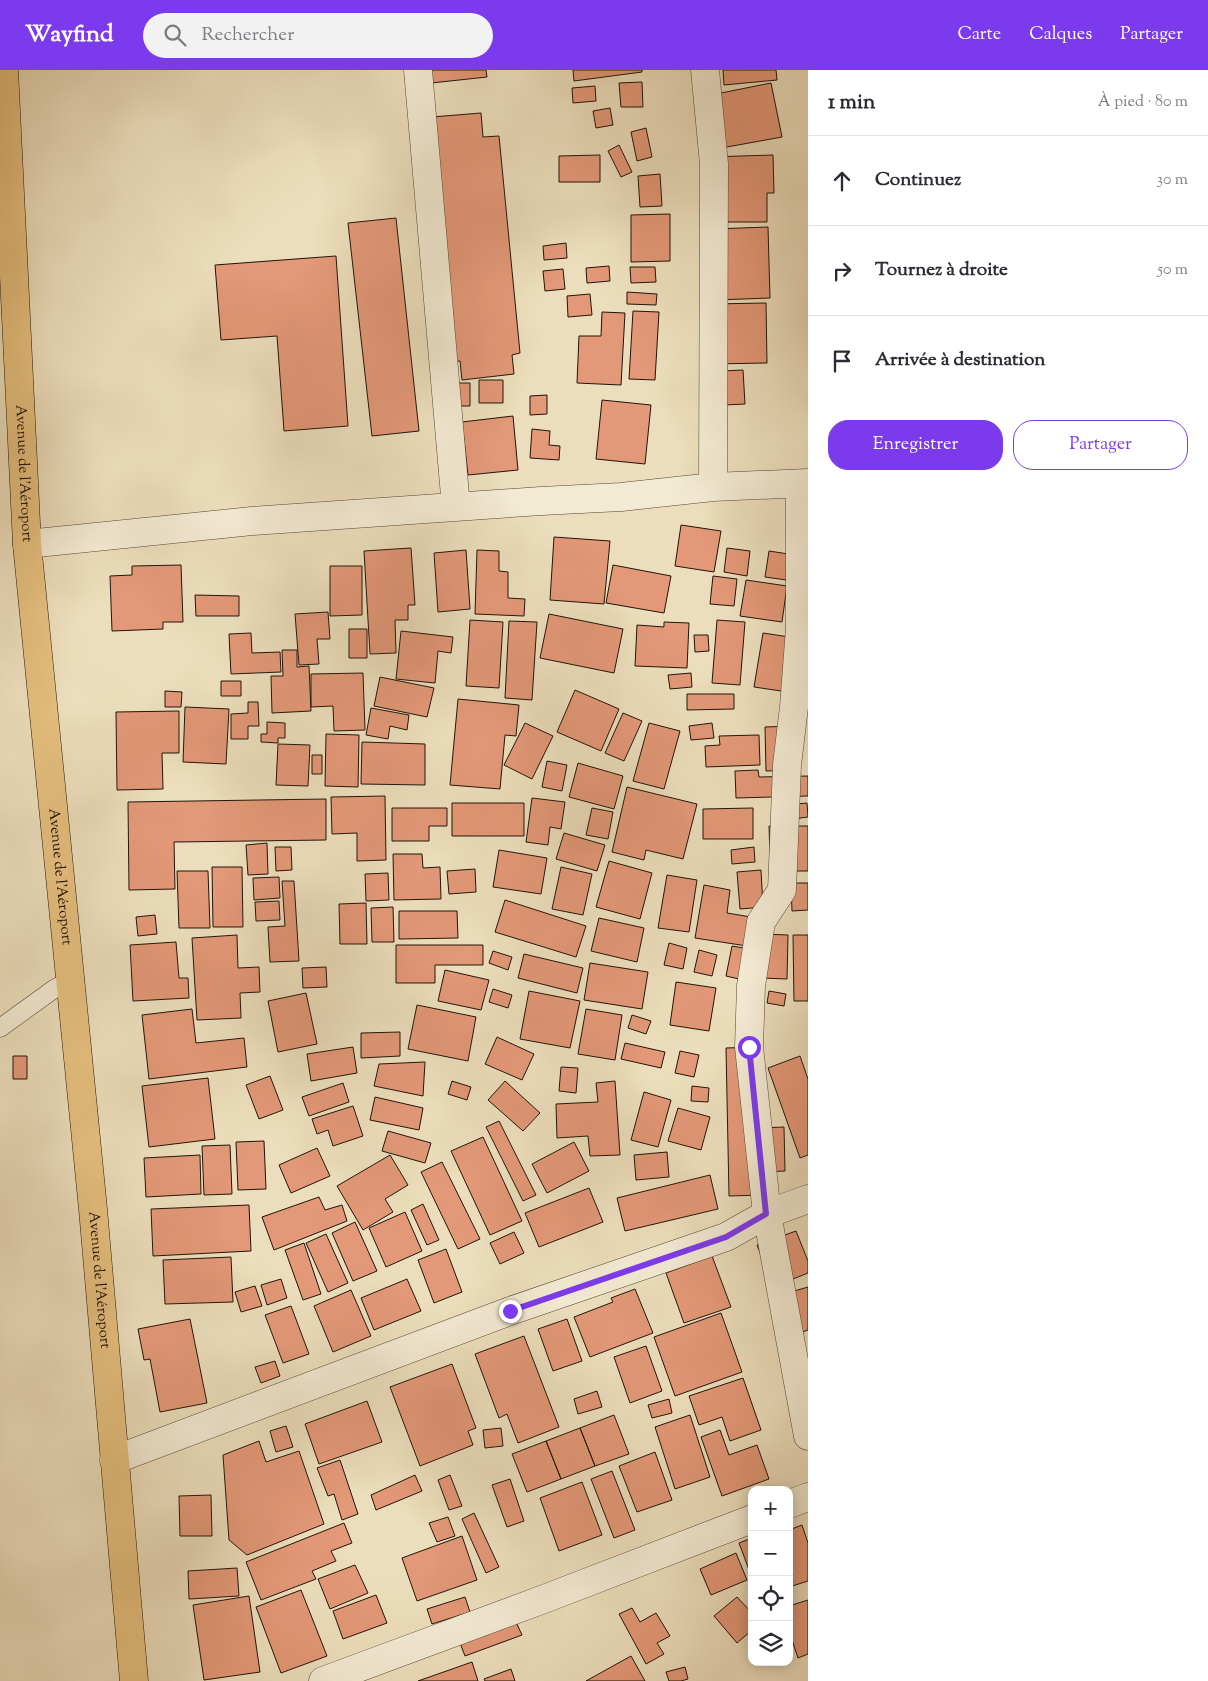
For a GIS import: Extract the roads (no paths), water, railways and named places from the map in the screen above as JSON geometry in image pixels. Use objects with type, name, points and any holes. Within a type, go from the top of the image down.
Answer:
[{"type":"highway","name":"Avenue de l'Aéroport","points":[[4,70],[27,544],[93,1208],[134,1681]]},
{"type":"street","points":[[418,70],[456,507]]},
{"type":"street","points":[[705,70],[714,164],[713,487]]},
{"type":"street","points":[[27,544],[252,521],[621,497],[713,487],[804,484],[804,628],[787,764],[782,890],[761,922],[751,986],[749,1047],[766,1214],[808,1436]]},
{"type":"street","points":[[114,1460],[510,1311],[726,1237],[766,1214],[808,1199]]},
{"type":"street","points":[[793,1503],[808,1497]]},
{"type":"street","points":[[322,1681],[544,1599],[748,1521]]},
{"type":"lane","points":[[0,1028],[70,980]]}]
